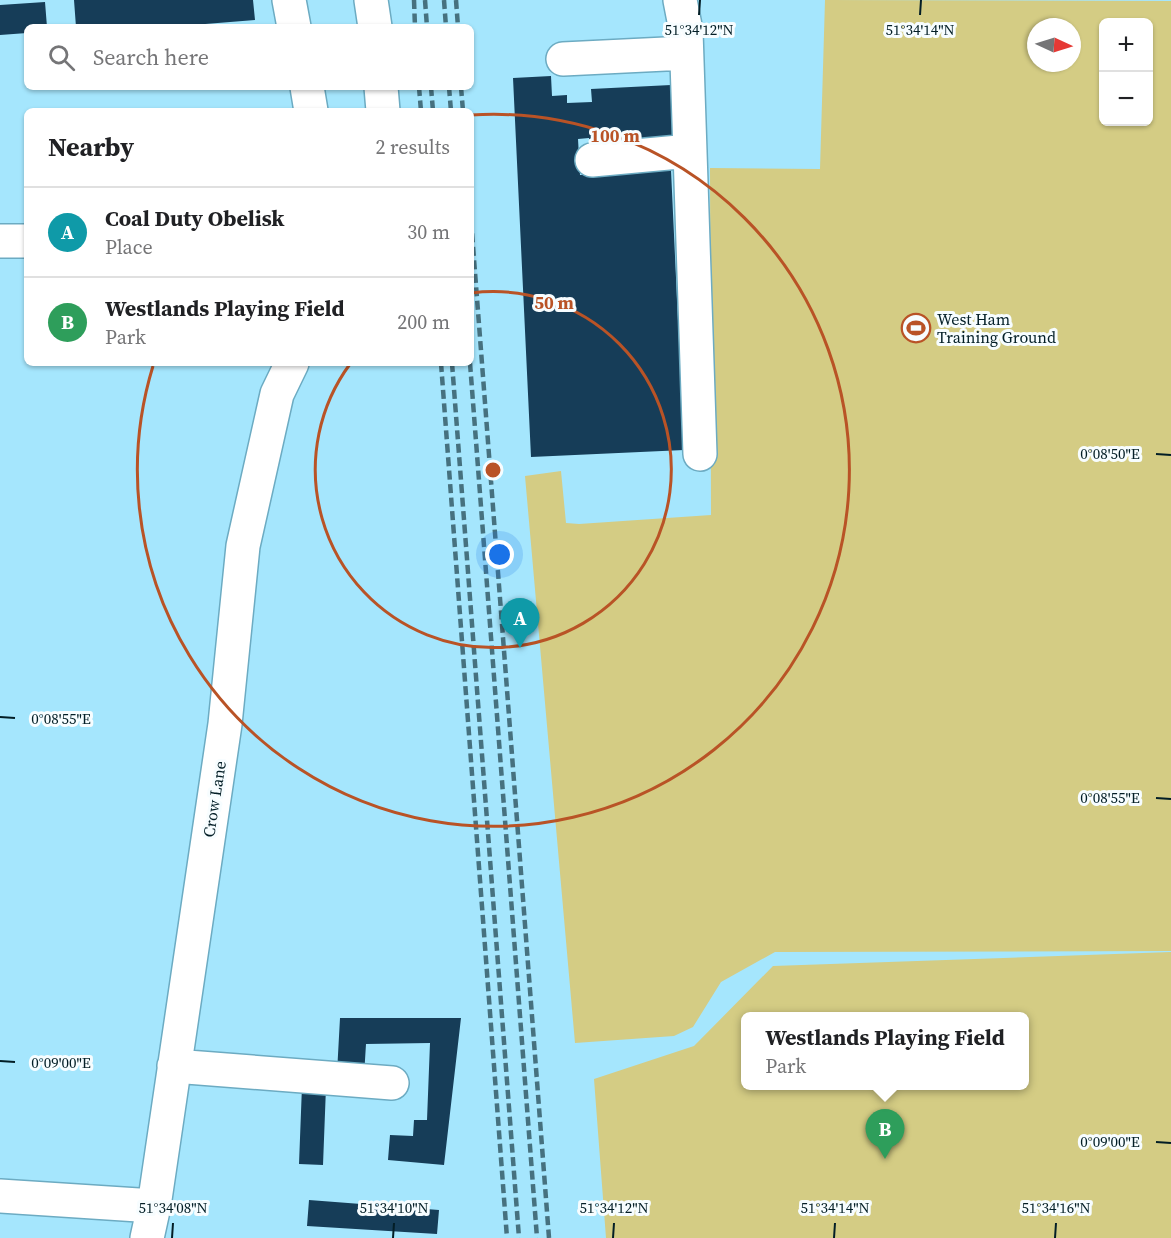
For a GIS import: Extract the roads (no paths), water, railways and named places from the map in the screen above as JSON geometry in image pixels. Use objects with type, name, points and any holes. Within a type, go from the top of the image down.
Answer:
[{"type":"street","points":[[289,0],[293,24]]},
{"type":"street","points":[[371,0],[375,24]]},
{"type":"street","points":[[680,0],[686,31],[700,454]]},
{"type":"street","points":[[563,59],[686,53]]},
{"type":"street","points":[[308,90],[310,108]]},
{"type":"street","points":[[381,90],[383,108]]},
{"type":"street","points":[[592,160],[690,151]]},
{"type":"street","points":[[0,242],[24,241]]},
{"type":"street","name":"Crow Lane","points":[[147,1238],[154,1206],[225,724],[243,546],[277,394],[291,366]]},
{"type":"street","points":[[174,1066],[392,1083]]},
{"type":"street","points":[[0,1196],[154,1206]]},
{"type":"railway","points":[[414,0],[415,24]]},
{"type":"railway","points":[[425,0],[427,24]]},
{"type":"railway","points":[[444,0],[446,24]]},
{"type":"railway","points":[[456,0],[458,24]]},
{"type":"railway","points":[[419,90],[421,108]]},
{"type":"railway","points":[[431,90],[433,108]]},
{"type":"railway","points":[[449,90],[451,108]]},
{"type":"railway","points":[[461,90],[463,108]]},
{"type":"railway","points":[[474,259],[549,1238]]},
{"type":"railway","points":[[441,366],[507,1238]]},
{"type":"railway","points":[[452,366],[519,1238]]},
{"type":"railway","points":[[470,366],[537,1238]]},
{"type":"place","name":"West Ham Training Ground","points":[[916,328]]},
{"type":"place","name":"Coal Duty Obelisk","points":[[520,648]]},
{"type":"place","name":"Westlands Playing Field","points":[[885,1159]]}]
